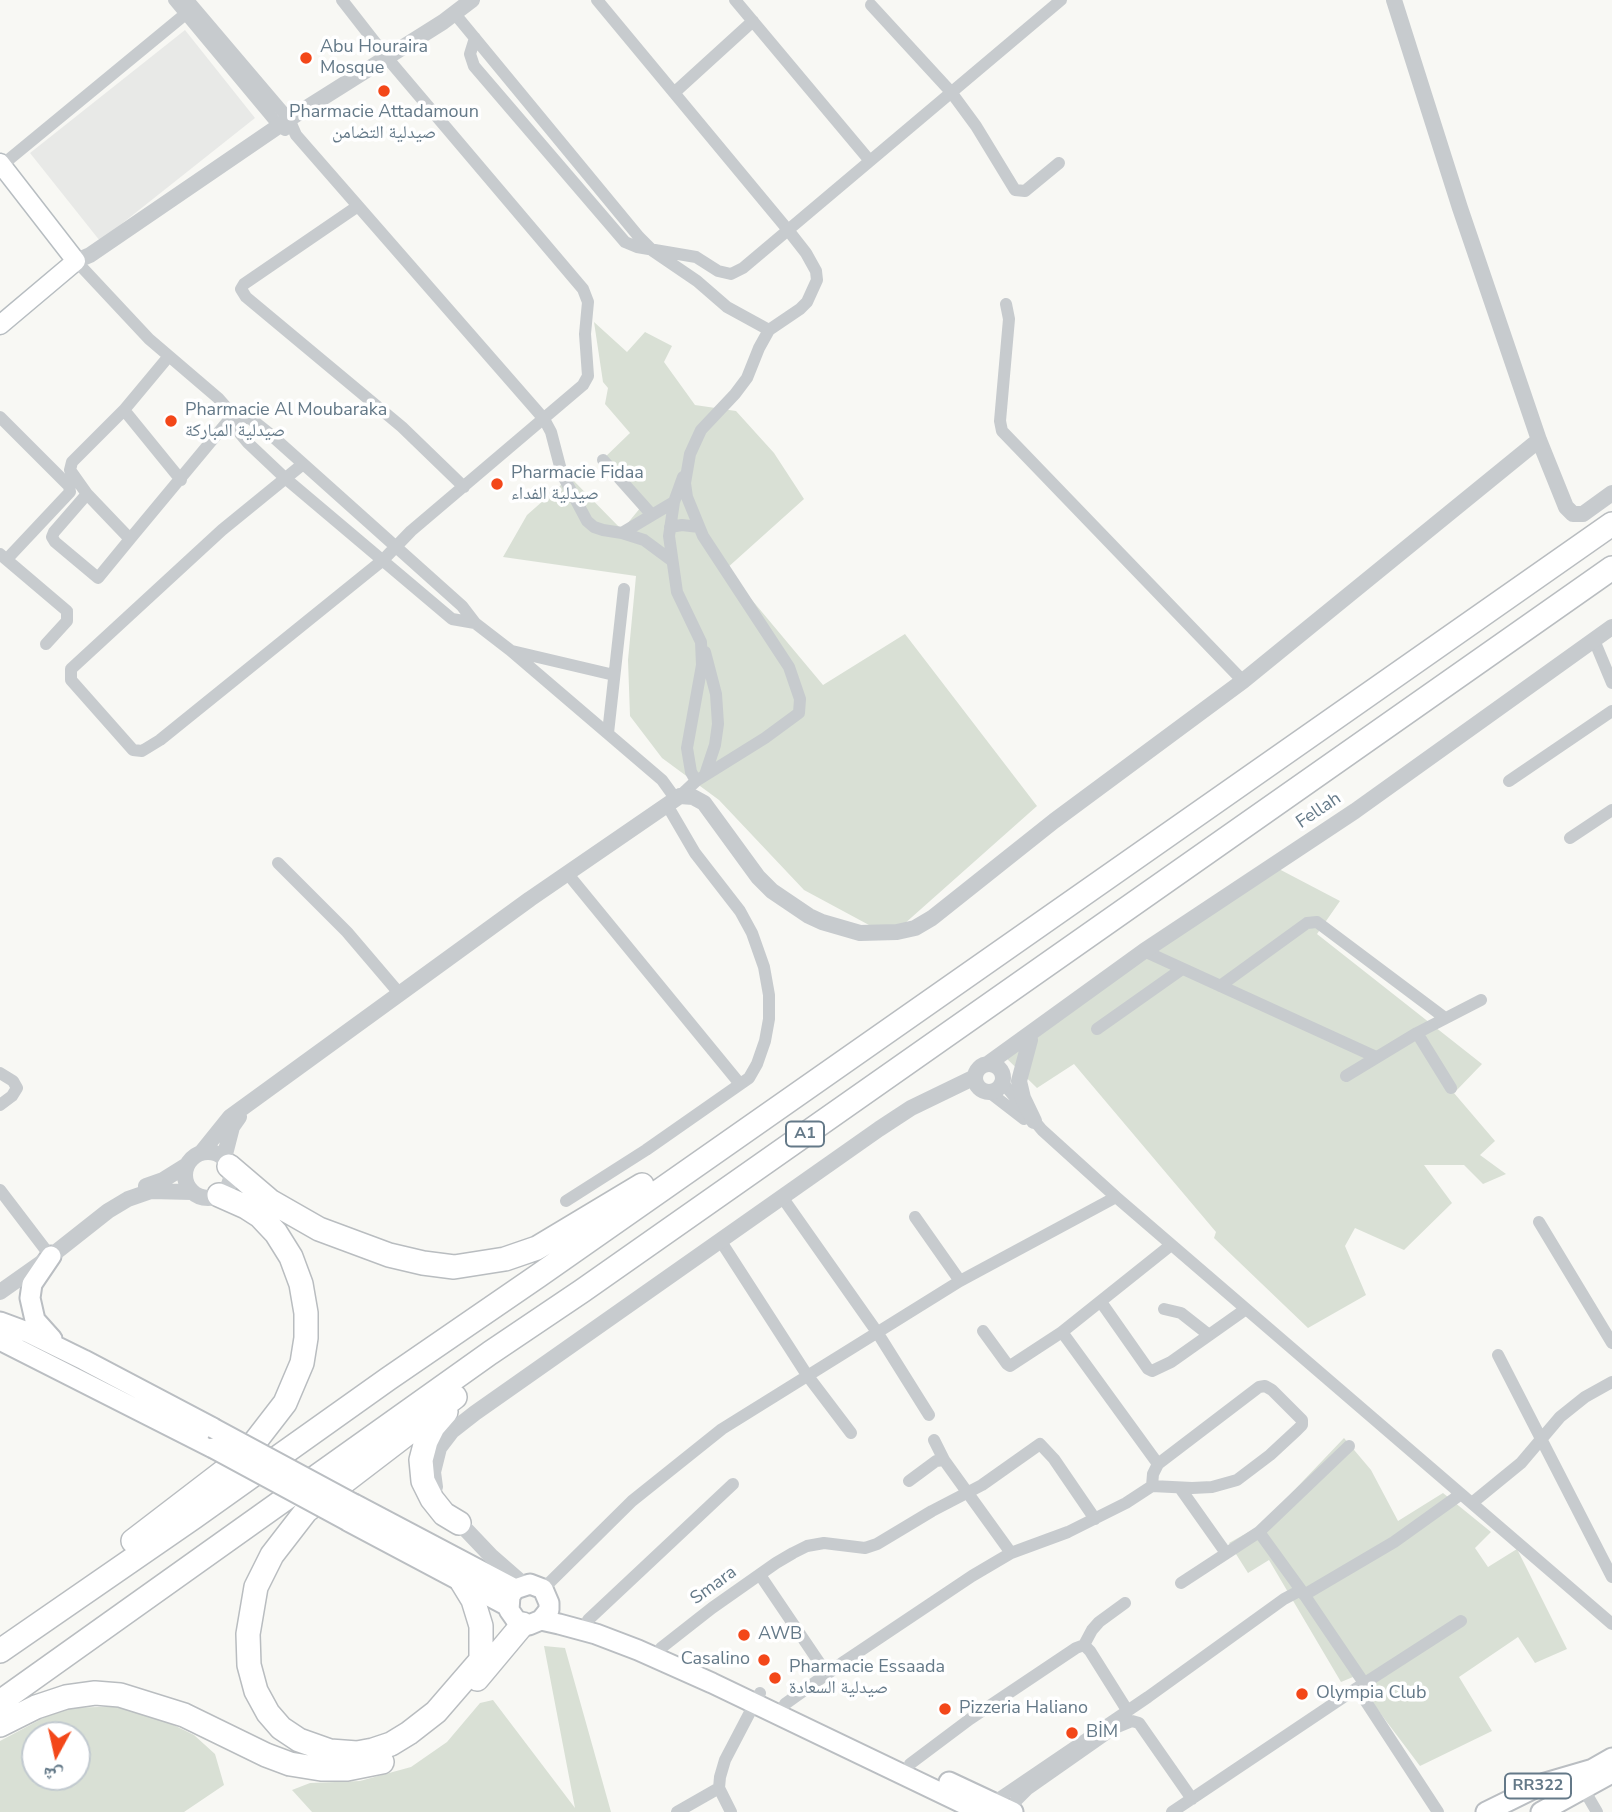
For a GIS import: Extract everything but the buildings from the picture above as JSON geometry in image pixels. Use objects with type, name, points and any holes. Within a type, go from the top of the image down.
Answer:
[{"type":"highway","name":"A1","points":[[0,1651],[1612,524]]},
{"type":"highway","name":"A1","points":[[0,1702],[478,1361],[582,1292],[1612,568]]},
{"type":"highway","points":[[227,1162],[270,1201],[319,1230],[408,1261],[471,1266],[505,1259],[537,1248],[807,1086]]},
{"type":"highway","points":[[0,1637],[223,1472],[251,1447],[271,1423],[291,1391],[302,1363],[306,1338],[304,1298],[296,1270],[284,1245],[267,1222],[254,1211],[219,1195]]},
{"type":"highway","points":[[527,1604],[436,1712],[391,1744],[357,1753],[330,1751],[299,1740],[281,1728],[268,1713],[256,1691],[249,1665],[248,1634],[256,1587],[272,1555],[306,1511],[549,1328],[582,1292]]},
{"type":"highway","points":[[459,1523],[444,1514],[432,1499],[423,1481],[421,1460],[425,1441],[433,1427],[466,1388]]},
{"type":"highway","points":[[462,1582],[473,1601],[481,1626],[481,1660]]},
{"type":"highway","points":[[0,1725],[36,1707],[66,1697],[95,1693],[120,1695],[184,1715],[290,1764],[321,1769],[347,1769],[390,1759],[410,1749],[430,1734],[527,1604]]},
{"type":"main road","points":[[0,325],[76,261],[1,164]]},
{"type":"main road","points":[[48,1253],[32,1284],[31,1305],[39,1327],[63,1350]]},
{"type":"main road","points":[[0,1322],[63,1350],[213,1428],[462,1582],[527,1604],[588,1620],[661,1648],[757,1698]]},
{"type":"main road","points":[[0,1340],[214,1448],[351,1512],[578,1629],[757,1698],[911,1764],[997,1810]]},
{"type":"main road","points":[[782,1709],[997,1810]]},
{"type":"main road","name":"RR322","points":[[1541,1812],[1583,1788],[1612,1758]]},
{"type":"main road","name":"RR322","points":[[1486,1812],[1545,1783],[1602,1771]]},
{"type":"main road","name":"RR322","points":[[1516,1812],[1602,1771]]},
{"type":"main road","name":"RR322","points":[[1564,1812],[1578,1800],[1583,1788]]},
{"type":"street","points":[[174,0],[189,7],[284,123],[544,419],[551,432],[562,474],[587,521],[603,530],[644,540],[671,560]]},
{"type":"street","points":[[303,464],[222,530],[71,669],[71,680],[133,750],[142,751],[160,740],[383,560],[394,547],[587,380],[589,370],[585,334],[588,302],[586,294],[342,0]]},
{"type":"street","points":[[472,0],[455,14],[284,123],[90,255],[76,261],[149,339],[233,415],[238,431],[285,478],[452,619],[475,623]]},
{"type":"street","points":[[597,0],[788,230],[816,271],[814,291],[800,309],[769,330],[747,378],[695,439],[674,502],[670,527],[671,560],[677,592],[701,642],[712,673],[718,724],[715,745],[700,778]]},
{"type":"street","points":[[735,0],[870,161]]},
{"type":"street","points":[[475,38],[470,54],[474,66],[620,237],[631,245],[653,251],[696,257],[718,271],[731,274],[743,268],[1062,0]]},
{"type":"street","points":[[1394,0],[1460,208],[1539,440],[1569,511],[1587,513],[1612,493]]},
{"type":"street","points":[[871,5],[951,92],[976,126],[1015,190],[1025,191],[1059,163]]},
{"type":"street","points":[[1,164],[189,7]]},
{"type":"street","points":[[455,14],[639,237],[653,251],[697,281],[727,307],[769,330]]},
{"type":"street","points":[[675,92],[753,21]]},
{"type":"street","points":[[358,205],[240,289],[246,297],[402,427],[464,487]]},
{"type":"street","points":[[1006,304],[1009,318],[1000,421],[1002,430],[1243,681]]},
{"type":"street","points":[[130,539],[70,473],[71,464],[124,410],[169,356]]},
{"type":"street","points":[[124,410],[181,480]]},
{"type":"street","points":[[233,415],[251,419],[462,606],[475,623],[662,780],[674,800],[695,853],[747,922],[764,967],[769,995],[768,1029],[755,1069],[740,1084],[646,1150],[566,1201]]},
{"type":"street","points":[[87,494],[52,537],[98,578],[233,415]]},
{"type":"street","points":[[0,417],[69,485],[71,492],[3,556],[66,611],[66,621],[46,644]]},
{"type":"street","points":[[674,800],[694,797],[704,803],[758,877],[797,909],[822,922],[860,933],[905,931],[932,918],[1054,821],[1243,681],[1539,440]]},
{"type":"street","points":[[603,460],[652,514]]},
{"type":"street","points":[[201,1153],[230,1117],[567,873],[674,800],[700,778],[765,738],[799,713],[800,699],[789,667],[699,527],[687,496],[686,471]]},
{"type":"street","points":[[622,533],[674,502]]},
{"type":"street","points":[[670,527],[699,527]]},
{"type":"street","points":[[608,733],[624,589]]},
{"type":"street","name":"Fellah","points":[[996,1078],[1045,1023],[1144,951],[1355,811],[1612,627]]},
{"type":"street","points":[[1594,640],[1612,683]]},
{"type":"street","points":[[700,778],[691,772],[687,748],[702,665],[701,642]]},
{"type":"street","points":[[510,650],[614,675]]},
{"type":"street","points":[[1509,780],[1612,711]]},
{"type":"street","points":[[1570,838],[1612,810]]},
{"type":"street","points":[[278,863],[347,932],[399,993]]},
{"type":"street","points":[[567,873],[740,1084]]},
{"type":"street","points":[[1220,986],[1307,923],[1317,922],[1446,1018]]},
{"type":"street","points":[[1144,951],[1376,1057]]},
{"type":"street","points":[[1097,1029],[1182,969]]},
{"type":"street","points":[[1346,1076],[1417,1033],[1481,1000]]},
{"type":"street","name":"Fellah","points":[[996,1078],[1045,1023]]},
{"type":"street","points":[[1417,1033],[1451,1088]]},
{"type":"street","points":[[1030,1040],[1019,1081],[1023,1098],[1038,1126]]},
{"type":"street","name":"Fellah","points":[[527,1604],[459,1523],[433,1483],[434,1464],[439,1448],[452,1431],[911,1108],[975,1077],[979,1067],[996,1078]]},
{"type":"street","points":[[0,1073],[13,1081],[17,1088],[12,1096],[0,1105]]},
{"type":"street","points":[[996,1078],[1038,1126],[1116,1197],[1612,1624]]},
{"type":"street","points":[[0,1280],[48,1253],[128,1199],[151,1191],[192,1192],[205,1198],[219,1195],[229,1185],[231,1175],[227,1162],[232,1127],[245,1106]]},
{"type":"street","points":[[192,1192],[185,1179],[187,1165],[192,1157],[201,1153],[215,1153],[227,1162]]},
{"type":"street","points":[[0,1292],[114,1200],[163,1180],[187,1165]]},
{"type":"street","points":[[0,1190],[48,1253]]},
{"type":"street","points":[[782,1197],[877,1332],[929,1415]]},
{"type":"street","points":[[527,1604],[632,1501],[722,1430],[960,1281],[1116,1197]]},
{"type":"street","points":[[915,1217],[960,1281]]},
{"type":"street","points":[[1539,1222],[1612,1343]]},
{"type":"street","points":[[720,1240],[807,1375],[850,1433]]},
{"type":"street","points":[[983,1331],[1010,1366],[1062,1332],[1171,1245]]},
{"type":"street","points":[[1101,1302],[1152,1371],[1171,1362],[1246,1309]]},
{"type":"street","points":[[1164,1309],[1186,1317],[1209,1335]]},
{"type":"street","points":[[1062,1332],[1158,1464]]},
{"type":"street","points":[[1498,1355],[1612,1577]]},
{"type":"street","points":[[1472,1503],[1508,1475],[1560,1417],[1584,1397],[1612,1382]]},
{"type":"street","points":[[782,1709],[827,1674],[972,1576],[1011,1553],[1068,1532],[1152,1486],[1186,1488],[1228,1483],[1242,1477],[1297,1430],[1302,1425],[1302,1420],[1272,1390],[1262,1386],[1158,1464],[1153,1474],[1152,1486]]},
{"type":"street","points":[[934,1440],[944,1460],[1011,1553]]},
{"type":"street","points":[[760,1574],[807,1546],[839,1543],[872,1547],[966,1491],[982,1485],[1040,1444],[1054,1459],[1095,1519]]},
{"type":"street","points":[[1181,1583],[1259,1532],[1349,1446]]},
{"type":"street","points":[[909,1481],[936,1461],[944,1460]]},
{"type":"street","points":[[588,1620],[733,1484]]},
{"type":"street","points":[[1186,1488],[1226,1553]]},
{"type":"street","points":[[997,1810],[1127,1710],[1284,1599],[1303,1593],[1394,1542],[1461,1494]]},
{"type":"street","points":[[1259,1532],[1303,1593],[1438,1812]]},
{"type":"street","name":"Smara","points":[[661,1648],[760,1574],[827,1674]]},
{"type":"street","points":[[911,1764],[970,1719],[1084,1645],[1099,1622],[1125,1603]]},
{"type":"street","points":[[1172,1812],[1461,1621]]},
{"type":"street","points":[[1084,1645],[1127,1710]]},
{"type":"street","points":[[731,1812],[719,1788],[725,1760],[757,1698]]},
{"type":"street","points":[[997,1810],[1115,1728],[1132,1721],[1139,1723],[1192,1799]]},
{"type":"street","points":[[677,1812],[719,1788]]},
{"type":"street","points":[[1583,1788],[1597,1812]]},
{"type":"shaded area","points":[[185,30],[255,118],[100,241],[30,153]]},
{"type":"shaded area","points":[[594,322],[627,352],[645,332],[672,346],[664,362],[695,405],[736,411],[774,453],[804,499],[726,569],[823,685],[905,634],[1037,806],[903,925],[869,925],[804,890],[719,800],[662,758],[630,716],[628,660],[636,576],[503,557],[527,515],[570,477],[622,530],[641,507],[601,461],[630,433],[605,404],[608,388],[603,382]]},
{"type":"shaded area","points":[[1277,868],[1340,901],[1317,934],[1482,1064],[1454,1093],[1495,1141],[1480,1155],[1506,1174],[1483,1184],[1464,1165],[1424,1165],[1452,1203],[1404,1250],[1355,1228],[1345,1246],[1366,1295],[1308,1328],[1214,1238],[1216,1232],[1074,1064],[1037,1088],[1002,1054]]},
{"type":"shaded area","points":[[1344,1438],[1371,1470],[1398,1521],[1443,1493],[1491,1532],[1475,1548],[1488,1567],[1517,1549],[1567,1649],[1535,1663],[1518,1637],[1459,1677],[1492,1731],[1420,1766],[1353,1677],[1341,1682],[1269,1560],[1248,1573],[1229,1543],[1261,1525]]},
{"type":"shaded area","points":[[544,1646],[565,1648],[611,1812],[312,1812],[292,1790],[310,1783],[360,1781],[411,1767],[447,1742],[480,1703],[493,1700],[575,1808]]},
{"type":"shaded area","points":[[135,1706],[194,1735],[215,1754],[224,1785],[184,1812],[0,1812],[0,1741],[21,1730],[21,1791],[91,1791],[91,1721],[38,1721],[62,1708]]},
{"type":"place","name":"Abu Houraira Mosque","points":[[306,58]]},
{"type":"place","name":"Pharmacie Attadamoun صيدلية التضامن","points":[[384,91]]},
{"type":"place","name":"Pharmacie Al Moubaraka صيدلية المباركة","points":[[171,421]]},
{"type":"place","name":"Pharmacie Fidaa صيدلية الفداء","points":[[497,484]]},
{"type":"place","name":"AWB","points":[[744,1635]]},
{"type":"place","name":"Casalino","points":[[764,1660]]},
{"type":"place","name":"Pharmacie Essaada صيدلية السعادة","points":[[775,1678]]},
{"type":"place","name":"Olympia Club","points":[[1302,1694]]},
{"type":"place","name":"Pizzeria Haliano","points":[[945,1709]]},
{"type":"place","name":"BİM","points":[[1072,1733]]}]
